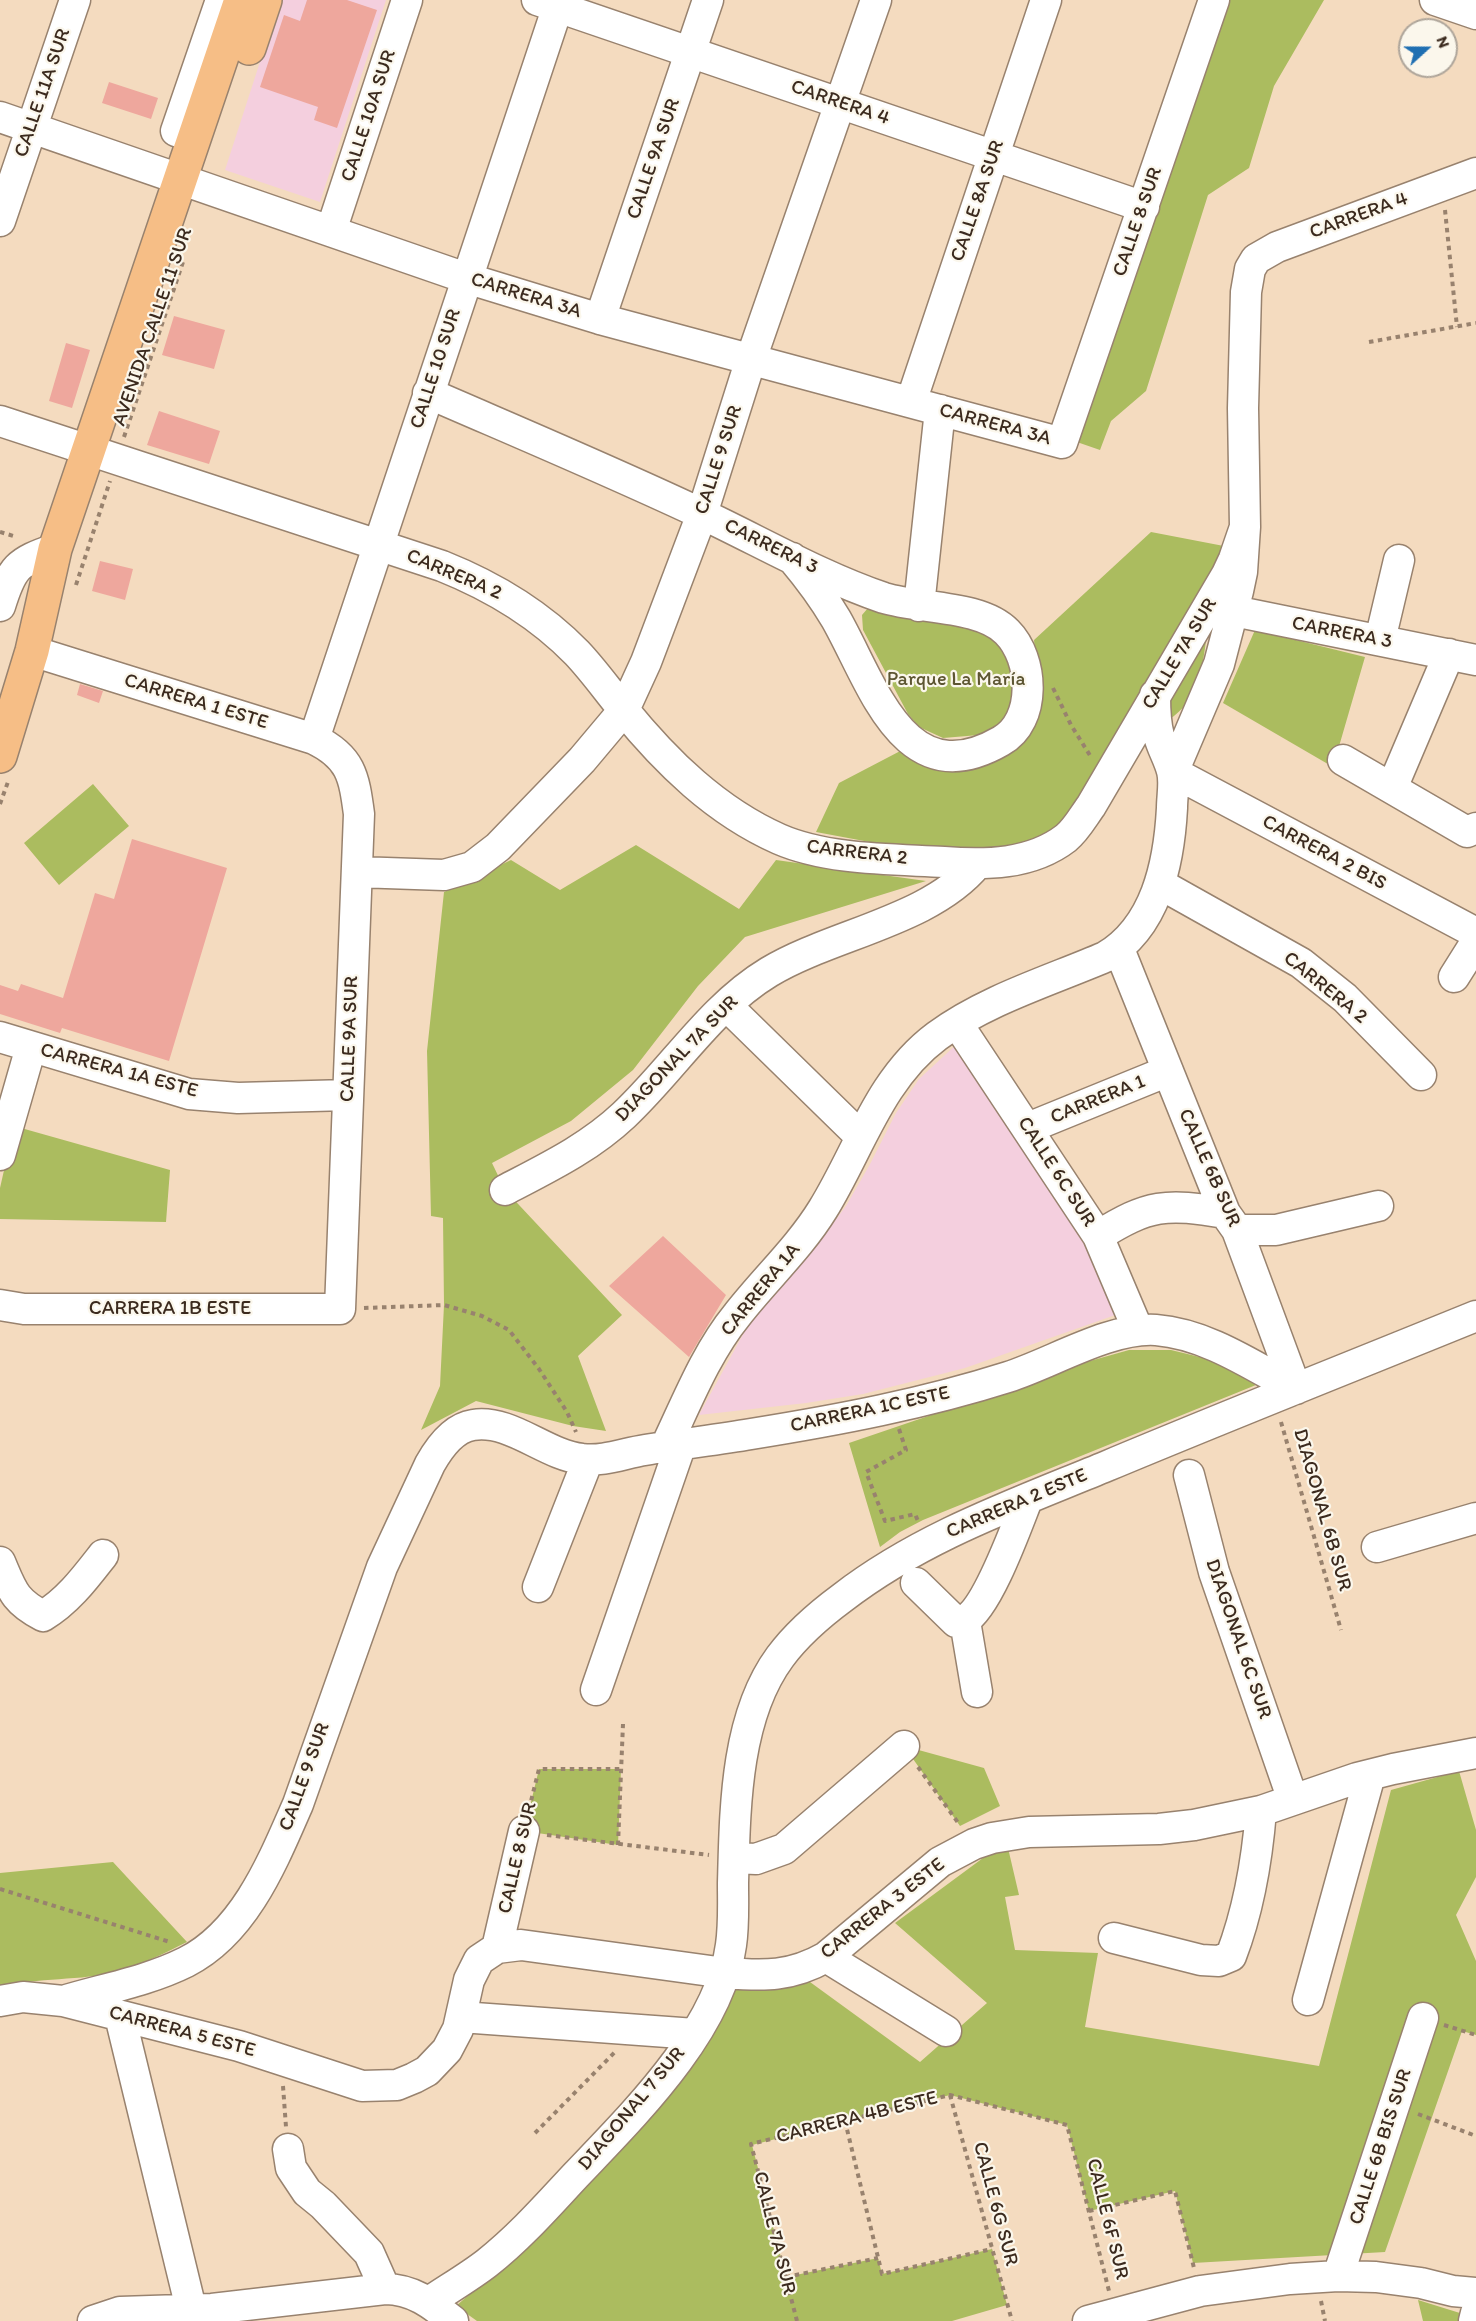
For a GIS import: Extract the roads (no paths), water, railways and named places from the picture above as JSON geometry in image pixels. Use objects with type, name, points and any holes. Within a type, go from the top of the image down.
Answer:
[{"type":"main road","name":"AVENIDA CALLE 11 SUR","points":[[191,183],[194,137],[241,0]]},
{"type":"main road","name":"AVENIDA CALLE 11 SUR","points":[[32,651],[76,554],[191,183],[265,0]]},
{"type":"main road","name":"AVENIDA CALLE 11 SUR","points":[[6,763],[55,549],[105,456]]},
{"type":"street","name":"CALLE 11A SUR","points":[[0,220],[75,0]]},
{"type":"street","points":[[194,137],[176,131],[221,0]]},
{"type":"street","name":"CALLE 10A SUR","points":[[332,231],[407,0]]},
{"type":"street","name":"CALLE 9A SUR","points":[[600,319],[708,0]]},
{"type":"street","name":"CALLE 9 SUR","points":[[357,872],[444,875],[472,867],[498,847],[582,759],[624,710],[646,662],[702,514],[752,359],[876,0]]},
{"type":"street","name":"CALLE 8A SUR","points":[[911,402],[1046,0]]},
{"type":"street","name":"CALLE 8 SUR","points":[[1062,443],[1214,0]]},
{"type":"street","points":[[1435,0],[1476,14]]},
{"type":"street","name":"CARRERA 4","points":[[552,2],[690,52],[1143,207]]},
{"type":"street","name":"CALLE 10 SUR","points":[[314,739],[466,278],[552,2]]},
{"type":"street","name":"CARRERA 3A","points":[[0,117],[466,278],[600,319],[1062,443]]},
{"type":"street","name":"CARRERA 4","points":[[1250,269],[1256,259],[1276,247],[1476,173]]},
{"type":"street","name":"CALLE 7A SUR","points":[[977,864],[1010,861],[1048,849],[1066,838],[1078,825],[1155,695],[1221,608],[1242,572],[1245,527],[1245,303],[1250,269]]},
{"type":"street","name":"CARRERA 3","points":[[428,393],[702,514],[867,592],[919,606],[967,612],[990,620],[1008,633],[1021,652],[1027,678],[1028,701],[1018,724],[1005,740],[979,753],[950,758],[925,750],[907,739],[892,722],[818,590],[792,558]]},
{"type":"street","points":[[919,606],[940,410]]},
{"type":"street","name":"CARRERA 2","points":[[0,420],[442,566],[506,596],[577,653],[657,748],[700,789],[743,820],[780,839],[824,852],[977,864]]},
{"type":"street","points":[[0,606],[6,585],[18,566],[26,559],[55,549]]},
{"type":"street","points":[[1380,640],[1399,561]]},
{"type":"street","name":"CALLE 7A SUR","points":[[1107,777],[1159,735],[1199,711],[1219,664],[1221,608]]},
{"type":"street","name":"CARRERA 3","points":[[1221,608],[1462,657]]},
{"type":"street","name":"CARRERA 1 ESTE","points":[[32,651],[314,739],[331,747],[350,770]]},
{"type":"street","points":[[1392,788],[1462,657]]},
{"type":"street","points":[[1155,695],[1159,735],[1173,772]]},
{"type":"street","points":[[1119,949],[1141,924],[1160,884],[1170,837],[1173,772],[1199,711]]},
{"type":"street","points":[[1343,760],[1467,832],[1476,828]]},
{"type":"street","name":"CALLE 9A SUR","points":[[340,1309],[359,814],[356,789],[350,770]]},
{"type":"street","name":"CARRERA 2 BIS","points":[[1173,772],[1476,933]]},
{"type":"street","name":"DIAGONAL 7A SUR","points":[[505,1190],[569,1156],[607,1130],[640,1098],[699,1032],[749,986],[767,973],[808,952],[907,912],[943,894],[966,877],[977,864]]},
{"type":"street","name":"CARRERA 2","points":[[1160,884],[1301,963],[1345,998],[1421,1075]]},
{"type":"street","points":[[1454,977],[1476,942]]},
{"type":"street","name":"CARRERA 1A","points":[[596,1690],[673,1445],[699,1378],[736,1315],[807,1233],[837,1184],[879,1103],[902,1071],[935,1037],[994,1004],[1090,964],[1119,949]]},
{"type":"street","name":"CALLE 6B SUR","points":[[1119,949],[1231,1222],[1285,1393]]},
{"type":"street","points":[[727,1006],[860,1136]]},
{"type":"street","name":"CALLE 6C SUR","points":[[957,1023],[1098,1236],[1138,1330]]},
{"type":"street","name":"CARRERA 1A ESTE","points":[[0,1037],[189,1094],[238,1098],[348,1095]]},
{"type":"street","points":[[0,1155],[31,1047]]},
{"type":"street","name":"CARRERA 1","points":[[1028,1128],[1168,1071]]},
{"type":"street","points":[[1098,1236],[1132,1215],[1160,1207],[1188,1207],[1231,1222],[1276,1230],[1378,1206]]},
{"type":"street","name":"CARRERA 1B ESTE","points":[[0,1305],[24,1309],[340,1309]]},
{"type":"street","name":"CARRERA 2 ESTE","points":[[734,1858],[742,1755],[754,1705],[778,1659],[796,1638],[824,1612],[871,1576],[927,1543],[1027,1500],[1476,1316]]},
{"type":"street","name":"CARRERA 1C ESTE","points":[[439,1449],[458,1430],[469,1426],[491,1425],[569,1457],[588,1460],[843,1419],[1009,1377],[1118,1335],[1138,1330],[1158,1330],[1207,1343],[1285,1393]]},
{"type":"street","name":"CALLE 9 SUR","points":[[63,2001],[162,1972],[187,1962],[217,1940],[241,1914],[282,1841],[298,1804],[382,1567],[418,1487],[439,1449]]},
{"type":"street","points":[[538,1587],[588,1460]]},
{"type":"street","name":"DIAGONAL 6C SUR","points":[[1189,1475],[1214,1572],[1293,1800]]},
{"type":"street","points":[[916,1583],[956,1622],[965,1621],[982,1600],[1005,1554],[1027,1500]]},
{"type":"street","points":[[1377,1547],[1476,1518]]},
{"type":"street","points":[[0,1562],[12,1590],[25,1606],[43,1616],[57,1607],[81,1583],[103,1555]]},
{"type":"street","points":[[965,1621],[977,1692]]},
{"type":"street","points":[[734,1858],[756,1859],[784,1849],[904,1746]]},
{"type":"street","name":"CARRERA 3 ESTE","points":[[497,1948],[520,1945],[758,1976],[786,1973],[826,1957],[925,1873],[940,1862],[974,1844],[1010,1834],[1029,1832],[1159,1829],[1194,1825],[1261,1811],[1370,1775],[1476,1753]]},
{"type":"street","points":[[1308,2000],[1370,1775]]},
{"type":"street","points":[[1114,1938],[1201,1960],[1219,1961],[1231,1956],[1243,1926],[1248,1905],[1258,1850],[1261,1811]]},
{"type":"street","name":"CALLE 8 SUR","points":[[497,1948],[524,1831]]},
{"type":"street","name":"DIAGONAL 7 SUR","points":[[429,2302],[486,2264],[533,2221],[638,2108],[695,2034],[725,1973],[732,1941],[734,1858]]},
{"type":"street","name":"CARRERA 5 ESTE","points":[[0,2001],[23,1997],[63,2001],[280,2059],[362,2086],[397,2085],[427,2071],[447,2050],[453,2041],[461,2017],[473,1968],[486,1953],[497,1948]]},
{"type":"street","points":[[826,1957],[946,2031]]},
{"type":"street","points":[[120,2016],[192,2316]]},
{"type":"street","points":[[461,2017],[695,2034]]},
{"type":"street","name":"CALLE 6B BIS SUR","points":[[1338,2276],[1424,2018]]},
{"type":"street","points":[[288,2149],[291,2168],[307,2192],[323,2205],[369,2253],[385,2289]]},
{"type":"street","points":[[1101,2317],[1200,2291],[1266,2281],[1338,2276],[1398,2279],[1453,2291],[1476,2293]]},
{"type":"street","points":[[93,2321],[120,2312],[192,2316],[385,2289],[408,2292],[429,2302],[453,2321]]},
{"type":"street","points":[[1474,2321],[1476,2313]]},
{"type":"park label","name":"Parque La María","points":[[956,680]]}]
